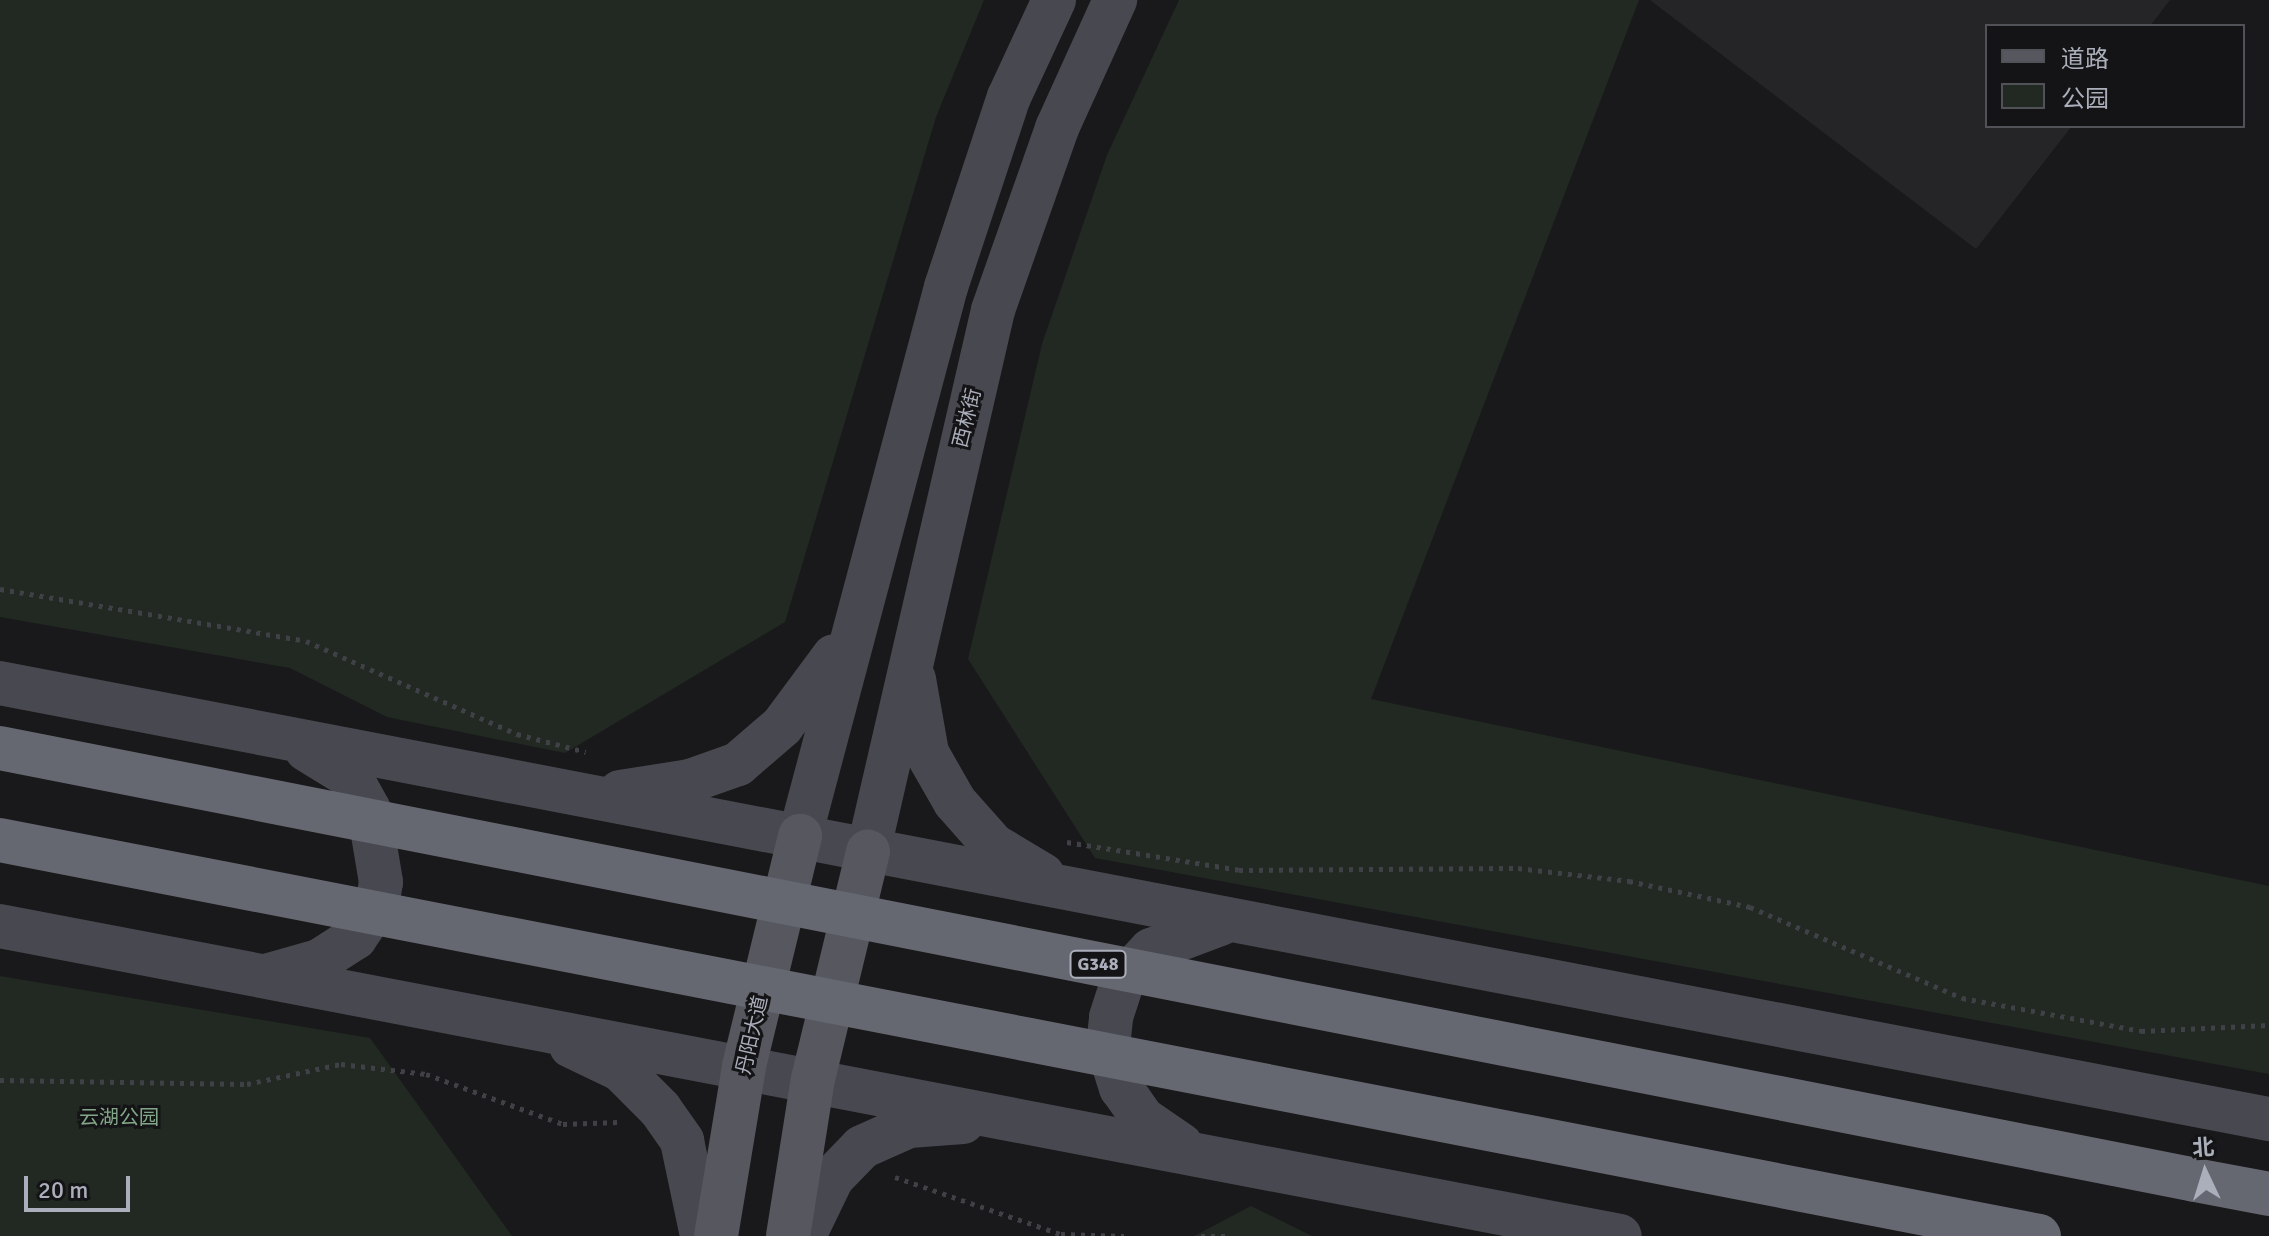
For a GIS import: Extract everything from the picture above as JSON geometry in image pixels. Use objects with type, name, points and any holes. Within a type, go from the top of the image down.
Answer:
[{"type":"highway","name":"G348","points":[[0,748],[2269,1194]]},
{"type":"highway","points":[[0,840],[2039,1236]]},
{"type":"main road","name":"丹阳大道","points":[[716,1236],[744,1066],[800,836]]},
{"type":"main road","points":[[788,1236],[813,1079],[868,852]]},
{"type":"street","points":[[800,836],[850,629],[946,287],[1009,97],[1054,0]]},
{"type":"street","name":"西林街","points":[[868,852],[911,644],[993,310],[1057,128],[1115,0]]},
{"type":"street","points":[[562,794],[637,791],[738,764],[792,714],[850,629]]},
{"type":"street","points":[[911,644],[927,753],[955,802],[993,845],[1073,892]]},
{"type":"street","points":[[0,683],[562,794],[800,836],[1226,923],[2269,1119]]},
{"type":"street","points":[[260,977],[319,961],[355,938],[377,905],[381,882],[381,848],[351,777],[297,743]]},
{"type":"street","points":[[1189,1150],[1143,1119],[1121,1088],[1108,1047],[1111,1017],[1123,980],[1151,950],[1226,923]]},
{"type":"street","points":[[0,926],[1189,1150],[1620,1236]]},
{"type":"street","points":[[526,1024],[621,1070],[660,1109],[682,1141],[702,1236]]},
{"type":"street","points":[[804,1236],[832,1178],[862,1147],[909,1126],[1048,1124]]},
{"type":"path","points":[[0,589],[306,641],[517,734],[594,754]]},
{"type":"path","points":[[1059,841],[1239,870],[1518,868],[1629,881],[1750,907],[1962,998],[2141,1031],[2269,1025]]},
{"type":"path","points":[[0,1080],[247,1084],[341,1064],[426,1074],[563,1124],[623,1121],[660,1109]]},
{"type":"path","points":[[862,1147],[880,1171],[978,1211],[1061,1234],[1124,1236]]},
{"type":"path","points":[[1201,1236],[1229,1236]]},
{"type":"shaded area","points":[[1650,0],[2170,0],[2152,24],[1985,24],[1985,128],[2070,128],[1976,249]]},
{"type":"green space","points":[[0,0],[984,0],[936,117],[785,622],[565,753],[387,717],[290,668],[0,617]]},
{"type":"green space","points":[[1179,0],[1639,0],[1371,699],[2269,886],[2269,1074],[1095,858],[968,659],[1042,344],[1107,155]]},
{"type":"green space","name":"云湖公园","points":[[0,976],[370,1038],[512,1236],[0,1236]]},
{"type":"green space","points":[[1251,1206],[1312,1236],[1194,1236]]}]
